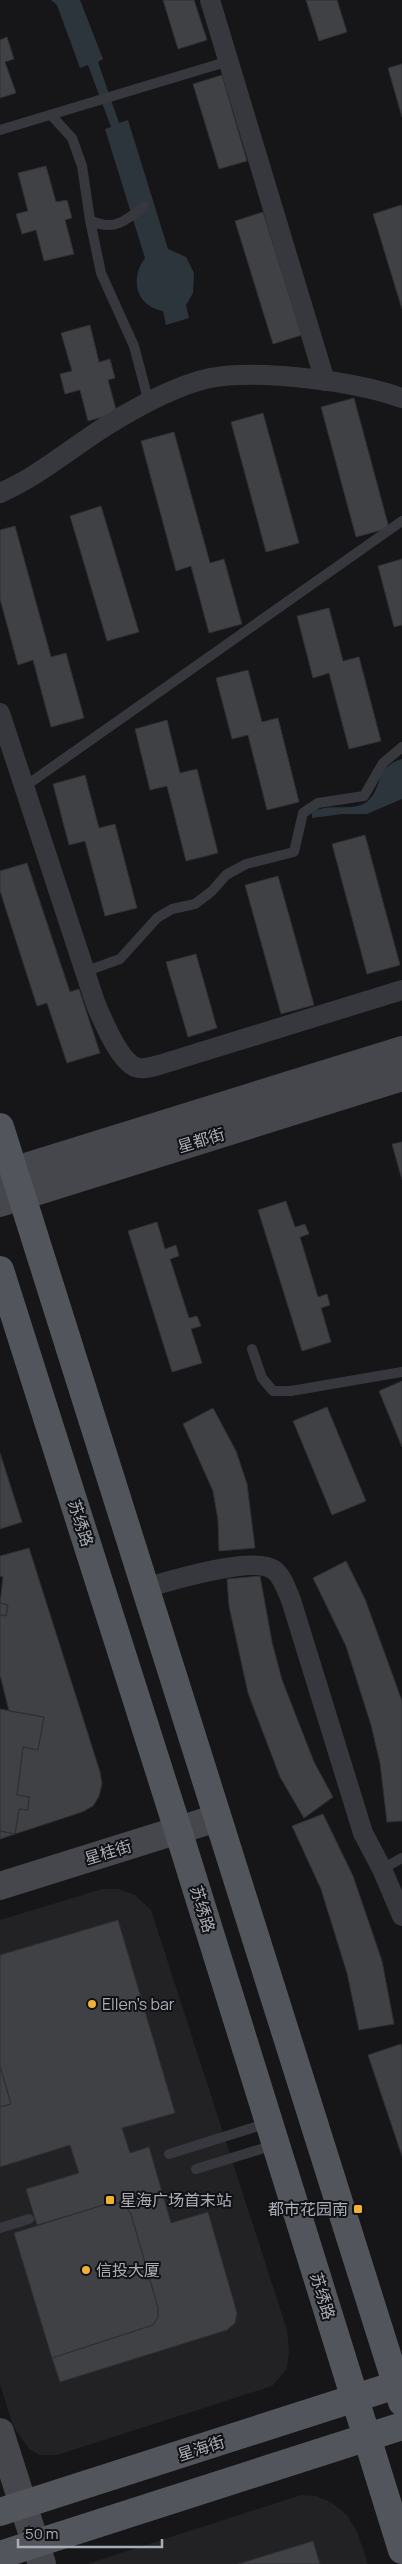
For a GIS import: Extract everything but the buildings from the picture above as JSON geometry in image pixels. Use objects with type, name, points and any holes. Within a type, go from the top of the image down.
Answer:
[{"type":"main road","name":"星都街","points":[[7,1173],[402,1050]]},
{"type":"main road","name":"星都街","points":[[11,1200],[402,1077]]},
{"type":"main road","points":[[0,1127],[11,1200],[145,1588],[400,2390]]},
{"type":"main road","name":"苏绣路","points":[[0,1270],[178,1830],[402,2550]]},
{"type":"main road","name":"星桂街","points":[[0,1886],[217,1818]]},
{"type":"main road","name":"星海街","points":[[12,2509],[354,2398],[400,2390]]},
{"type":"main road","points":[[0,2555],[39,2554],[366,2437],[402,2426]]},
{"type":"main road","points":[[0,2432],[12,2509],[39,2554]]},
{"type":"street","points":[[210,0],[325,381]]},
{"type":"street","points":[[0,492],[37,473],[107,425],[181,387],[222,377],[291,378],[325,381],[398,393]]},
{"type":"street","points":[[0,713],[84,972],[105,1026],[115,1043],[132,1064],[142,1068],[158,1066],[402,990]]},
{"type":"street","points":[[145,1588],[200,1573],[236,1567],[263,1566],[276,1572],[291,1600],[363,1833],[382,1869],[402,1916]]},
{"type":"lane","points":[[0,130],[229,61]]},
{"type":"lane","points":[[51,115],[72,138],[82,166],[90,220],[101,273],[134,346],[149,403]]},
{"type":"lane","points":[[90,220],[102,226],[118,224],[130,218],[144,206]]},
{"type":"lane","points":[[24,787],[402,521]]},
{"type":"lane","points":[[84,972],[120,960],[157,918],[172,909],[194,904],[212,891],[226,875],[246,864],[294,852],[303,813],[318,803],[364,796],[383,763],[402,747]]},
{"type":"lane","points":[[252,1349],[262,1378],[273,1390],[291,1391],[402,1372]]},
{"type":"lane","points":[[382,1869],[402,1858]]},
{"type":"lane","points":[[169,2154],[272,2134]]},
{"type":"lane","points":[[196,2169],[272,2134]]},
{"type":"lane","points":[[0,2228],[29,2219]]},
{"type":"shaded area","points":[[51,0],[80,0],[103,59],[98,62],[119,123],[128,120],[168,249],[186,257],[194,273],[193,293],[186,305],[189,318],[166,325],[163,311],[146,303],[141,297],[137,282],[140,266],[145,258],[105,129],[111,127],[88,65],[80,68],[57,5]]},
{"type":"shaded area","points":[[402,759],[402,799],[367,814],[342,814],[312,818],[312,813],[318,810],[363,804],[373,795],[387,767],[393,762]]},
{"type":"shaded area","points":[[102,1889],[118,1889],[135,1895],[151,1910],[287,2330],[289,2351],[287,2369],[272,2386],[57,2455],[40,2455],[29,2449],[13,2426],[0,2384],[0,1920]]},
{"type":"shaded area","points":[[301,2495],[316,2496],[332,2503],[347,2515],[357,2532],[368,2564],[87,2564]]},
{"type":"place","name":"Ellen's bar","points":[[92,2004]]},
{"type":"place","name":"星海广场首末站","points":[[110,2200]]},
{"type":"place","name":"都市花园南","points":[[358,2209]]},
{"type":"place","name":"信投大厦","points":[[86,2270]]}]
